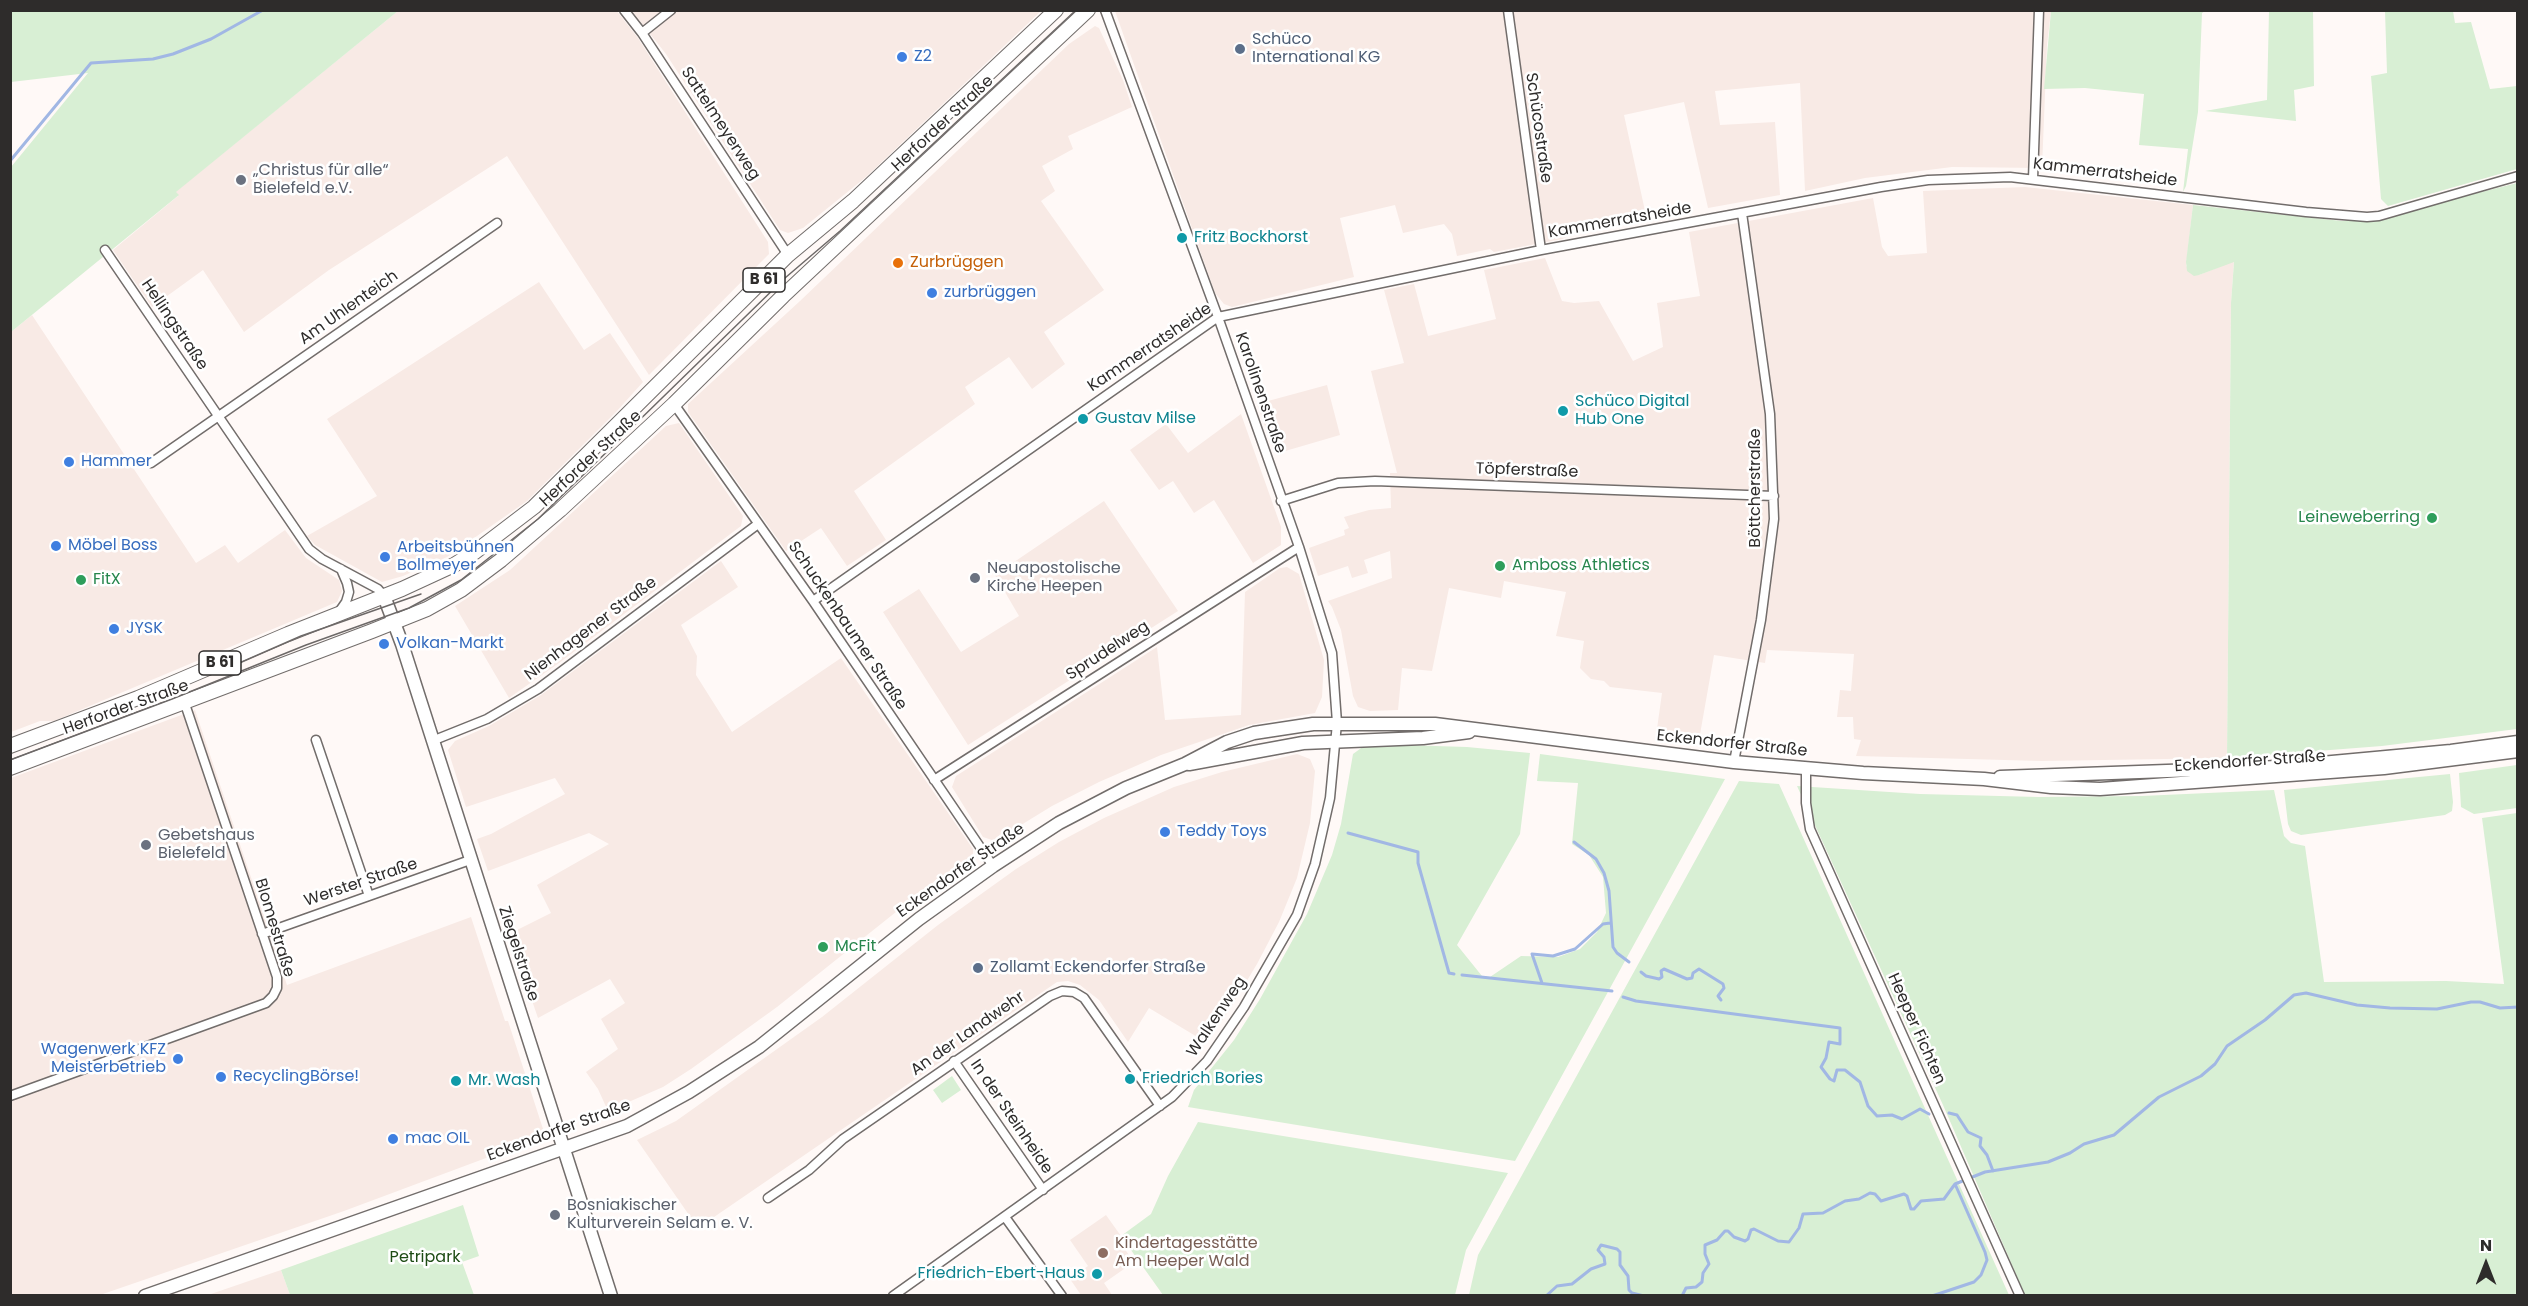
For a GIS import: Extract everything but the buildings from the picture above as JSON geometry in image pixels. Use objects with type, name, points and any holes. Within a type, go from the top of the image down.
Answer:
[{"type":"main road","name":"Herforder Straße","points":[[10,746],[158,690],[454,565],[534,507],[788,255],[853,201],[1056,10]]},
{"type":"main road","name":"Herforder Straße","points":[[10,768],[185,704],[395,622],[444,599],[501,560],[553,516],[674,404],[800,280],[1088,10]]},
{"type":"main road","points":[[788,255],[800,280]]},
{"type":"street","name":"Sattelmeyerweg","points":[[624,10],[642,33],[788,255]]},
{"type":"street","points":[[642,33],[670,10]]},
{"type":"street","name":"Karolinenstraße","points":[[1105,10],[1218,317],[1299,547],[1332,653],[1337,723]]},
{"type":"street","name":"Schücostraße","points":[[1508,10],[1541,250]]},
{"type":"street","points":[[2033,179],[2039,10]]},
{"type":"street","name":"Kammerratsheide","points":[[813,601],[1218,317],[1541,250],[1919,181],[1983,177],[2033,179],[2306,213],[2356,217],[2379,216],[2517,176]]},
{"type":"street","name":"Böttcherstraße","points":[[1734,762],[1766,585],[1773,533],[1774,496],[1770,414],[1742,213]]},
{"type":"street","name":"Am Uhlenteich","points":[[218,417],[496,223]]},
{"type":"street","name":"Hellingstraße","points":[[105,250],[309,549],[378,589],[384,596]]},
{"type":"street","name":"Schuckenbaumer Straße","points":[[674,404],[813,601],[993,866]]},
{"type":"street","points":[[151,463],[218,417]]},
{"type":"street","name":"Töpferstraße","points":[[1281,501],[1338,483],[1375,481],[1774,496]]},
{"type":"street","name":"Nienhagener Straße","points":[[432,741],[487,719],[538,689],[758,524]]},
{"type":"street","name":"Sprudelweg","points":[[934,780],[1299,547]]},
{"type":"street","points":[[337,614],[346,602],[349,592],[341,569]]},
{"type":"street","name":"Ziegelstraße","points":[[384,596],[395,622],[611,1296]]},
{"type":"street","name":"Blomestraße","points":[[10,1096],[266,1003],[277,988],[276,977],[185,704]]},
{"type":"street","name":"Eckendorfer Straße","points":[[145,1296],[627,1126],[732,1066],[919,919],[993,866],[1087,806],[1185,764],[1207,751],[1254,733],[1301,725],[1337,723],[1434,724],[1734,762],[1806,769],[1984,778],[2051,788],[2118,788],[2384,768],[2517,752]]},
{"type":"street","name":"Walkenweg","points":[[893,1296],[1160,1106],[1183,1088],[1207,1061],[1244,1007],[1297,915],[1322,841],[1337,740],[1337,723]]},
{"type":"street","name":"Eckendorfer Straße","points":[[1185,764],[1210,762],[1279,747],[1337,740],[1423,738],[1477,730]]},
{"type":"street","points":[[316,740],[369,896]]},
{"type":"street","name":"Eckendorfer Straße","points":[[1984,778],[2035,774],[2148,773],[2278,767],[2394,757],[2517,742]]},
{"type":"street","name":"Heeper Fichten","points":[[1806,769],[1806,802],[1810,829],[2019,1296]]},
{"type":"street","name":"Werster Straße","points":[[262,934],[470,860]]},
{"type":"street","name":"An der Landwehr","points":[[768,1198],[809,1170],[843,1138],[954,1060],[1050,996],[1068,991],[1084,998],[1160,1106]]},
{"type":"street","name":"In der Steinheide","points":[[954,1060],[1043,1190]]},
{"type":"street","points":[[1005,1217],[1062,1296]]},
{"type":"shaded area","points":[[616,10],[638,38],[768,242],[769,254],[649,375],[507,156],[329,270],[244,332],[203,270],[152,307],[113,250],[178,196],[175,192],[398,11]]},
{"type":"shaded area","points":[[632,11],[1041,11],[866,177],[803,228],[788,233],[780,230],[666,54]]},
{"type":"shaded area","points":[[1115,11],[2051,11],[2047,45],[2042,168],[1952,167],[1865,178],[1805,191],[1800,83],[1715,91],[1720,125],[1775,122],[1780,195],[1708,208],[1684,102],[1624,115],[1647,220],[1578,232],[1562,239],[1494,252],[1490,249],[1457,256],[1452,234],[1444,224],[1403,233],[1395,205],[1340,218],[1354,277],[1232,307],[1224,304],[1215,293]]},
{"type":"shaded area","points":[[1095,26],[1099,28],[1123,80],[1132,107],[1068,136],[1073,149],[1042,166],[1055,191],[1041,201],[1104,290],[1044,332],[1065,364],[1032,389],[1009,357],[965,387],[975,404],[854,491],[886,540],[847,566],[821,528],[786,551],[688,412],[688,404],[800,301],[1069,44]]},
{"type":"shaded area","points":[[2025,187],[2193,205],[2186,266],[2199,275],[2234,261],[2231,303],[2227,758],[2042,761],[1856,756],[1861,740],[1854,739],[1853,717],[1837,717],[1840,690],[1851,691],[1854,654],[1767,650],[1765,663],[1714,655],[1699,740],[1656,736],[1662,693],[1610,687],[1604,681],[1591,679],[1580,668],[1584,641],[1556,636],[1566,592],[1504,581],[1501,598],[1449,588],[1432,671],[1402,668],[1398,710],[1370,711],[1358,707],[1353,696],[1341,630],[1328,601],[1392,578],[1390,551],[1364,560],[1368,573],[1352,578],[1348,566],[1318,576],[1309,548],[1345,535],[1344,530],[1349,528],[1344,517],[1369,510],[1391,508],[1390,473],[1397,473],[1371,371],[1404,363],[1384,290],[1414,284],[1428,336],[1496,319],[1484,270],[1545,258],[1562,301],[1574,303],[1599,301],[1633,361],[1663,347],[1657,303],[1700,296],[1689,232],[1873,198],[1882,247],[1888,256],[1927,253],[1923,191]]},
{"type":"shaded area","points":[[539,282],[584,350],[610,333],[643,382],[527,501],[447,557],[403,576],[382,582],[315,545],[307,536],[377,496],[327,419]]},
{"type":"shaded area","points":[[32,315],[196,563],[225,545],[238,563],[285,530],[306,558],[339,580],[342,591],[337,602],[54,721],[40,721],[11,732],[11,332]]},
{"type":"shaded area","points":[[1327,385],[1340,435],[1275,454],[1257,404]]},
{"type":"shaded area","points":[[1241,414],[1281,527],[1281,545],[1253,563],[1214,500],[1194,513],[1173,481],[1159,490],[1130,450],[1166,424],[1188,453]]},
{"type":"shaded area","points":[[679,423],[743,516],[741,526],[509,698],[455,606],[510,570],[666,426]]},
{"type":"shaded area","points":[[1104,501],[1178,611],[968,745],[883,612],[919,589],[961,652],[1019,616],[995,575]]},
{"type":"shaded area","points":[[721,561],[738,587],[681,625],[697,656],[696,675],[732,732],[841,658],[973,849],[973,856],[936,880],[777,1007],[691,1069],[663,1087],[608,1111],[598,1089],[586,1072],[618,1049],[601,1019],[625,1003],[610,979],[538,1018],[509,934],[551,913],[537,885],[609,844],[589,833],[488,871],[477,839],[491,834],[565,794],[555,778],[466,807],[448,750],[455,741],[489,726],[541,695]]},
{"type":"shaded area","points":[[1287,567],[1299,574],[1324,660],[1322,697],[1315,713],[1249,725],[1161,755],[1099,782],[1052,806],[995,841],[983,837],[952,787],[956,776],[1157,647],[1165,720],[1241,715],[1245,592],[1280,568]]},
{"type":"shaded area","points":[[195,710],[287,985],[471,917],[544,1132],[537,1139],[344,1211],[100,1295],[11,1296],[11,778]]},
{"type":"shaded area","points":[[1297,754],[1310,759],[1315,771],[1310,823],[1297,878],[1279,922],[1257,964],[1228,1012],[1213,1033],[1204,1041],[1149,1008],[1128,1042],[1099,1000],[1080,985],[1068,981],[1057,982],[698,1228],[637,1140],[676,1121],[822,1017],[938,925],[1016,869],[1059,842],[1104,818],[1174,787],[1222,772]]},
{"type":"shaded area","name":"Kindertagesstätte Am Heeper Wald","points":[[1106,1215],[1121,1236],[1121,1244],[1134,1262],[1104,1283],[1112,1295],[1081,1295],[1070,1279],[1088,1266],[1070,1240]]},
{"type":"shaded area","points":[[281,1270],[290,1295],[208,1295]]},
{"type":"green space","points":[[10,11],[398,11],[176,192],[179,195],[11,332],[11,167],[88,73],[11,82]]},
{"type":"green space","points":[[2051,11],[2205,11],[2202,13],[2198,112],[2186,186],[2183,192],[2188,149],[2139,145],[2144,94],[2085,88],[2044,89]]},
{"type":"green space","points":[[2269,11],[2313,11],[2314,86],[2294,90],[2296,121],[2205,111],[2267,100]]},
{"type":"green space","points":[[2385,11],[2453,11],[2455,23],[2471,22],[2490,89],[2517,86],[2517,169],[2388,206],[2381,199],[2371,76],[2387,73]]},
{"type":"green space","points":[[2517,183],[2517,729],[2382,746],[2227,758],[2231,303],[2234,262],[2194,276],[2187,271],[2186,262],[2193,205],[2342,221],[2367,221]]},
{"type":"green space","points":[[1364,746],[1467,747],[1530,753],[1520,834],[1457,945],[1482,976],[1490,977],[1521,956],[1558,957],[1580,949],[1597,932],[1606,913],[1603,877],[1589,855],[1572,844],[1578,783],[1537,781],[1540,754],[1725,779],[1515,1161],[1188,1107],[1194,1090],[1234,1040],[1260,999],[1307,914],[1332,855],[1341,824],[1353,754]]},
{"type":"green space","points":[[2517,765],[2517,808],[2474,814],[2461,807],[2459,773]]},
{"type":"green space","points":[[2450,774],[2452,811],[2445,815],[2301,835],[2291,831],[2288,824],[2284,790]]},
{"type":"green space","points":[[1739,781],[1779,784],[2009,1295],[1469,1295],[1478,1255]]},
{"type":"green space","points":[[1797,786],[1920,794],[2039,797],[2142,796],[2274,790],[2284,836],[2291,843],[2305,846],[2324,982],[2446,981],[2504,984],[2482,818],[2517,813],[2517,1295],[2025,1295],[1943,1105]]},
{"type":"green space","points":[[952,1076],[961,1090],[942,1103],[933,1090]]},
{"type":"green space","points":[[1198,1122],[1508,1173],[1466,1250],[1455,1295],[1163,1295],[1121,1236],[1151,1214],[1168,1176]]},
{"type":"green space","name":"Petripark","points":[[463,1205],[479,1256],[462,1262],[474,1295],[290,1295],[281,1270]]},
{"type":"waterway","points":[[10,161],[91,63],[153,59],[173,54],[211,39],[263,10]]},
{"type":"waterway","points":[[1348,833],[1418,852],[1418,863],[1449,973],[1454,974]]},
{"type":"waterway","points":[[1574,842],[1596,859],[1604,873],[1609,891],[1613,947],[1629,962]]},
{"type":"waterway","points":[[1542,983],[1532,954],[1553,956],[1575,949],[1603,924],[1610,923]]},
{"type":"waterway","points":[[1641,972],[1646,976],[1659,979],[1664,969],[1687,979],[1692,978],[1693,973],[1699,969],[1723,984],[1724,988],[1718,996],[1721,1000]]},
{"type":"waterway","points":[[1462,975],[1612,991]]},
{"type":"waterway","points":[[1682,1296],[1686,1288],[1696,1287],[1702,1282],[1703,1273],[1709,1264],[1705,1254],[1705,1245],[1717,1240],[1725,1231],[1745,1241],[1754,1229],[1778,1241],[1789,1242],[1799,1228],[1803,1214],[1823,1213],[1845,1201],[1859,1199],[1870,1193],[1875,1194],[1881,1201],[1904,1194],[1907,1196],[1911,1209],[1914,1209],[1921,1201],[1944,1199],[1955,1184],[1985,1172],[2048,1162],[2084,1144],[2114,1135],[2159,1097],[2201,1076],[2215,1064],[2227,1046],[2265,1020],[2294,995],[2306,993],[2357,1005],[2390,1008],[2437,1009],[2471,1002],[2480,1002],[2500,1008],[2518,1007]]},
{"type":"waterway","points":[[1623,997],[1636,1001],[1840,1028],[1840,1044],[1829,1042],[1826,1058],[1821,1067],[1830,1079],[1834,1081],[1837,1070],[1845,1070],[1860,1082],[1868,1106],[1877,1116],[1892,1115],[1902,1119],[1920,1109],[1929,1114]]},
{"type":"waterway","points":[[1949,1113],[1957,1115],[1968,1132],[1981,1138],[1980,1146],[1987,1155],[1993,1171]]},
{"type":"waterway","points":[[1932,1296],[1974,1282],[1981,1275],[1987,1260],[1955,1184]]},
{"type":"waterway","points":[[1546,1296],[1557,1286],[1572,1284],[1591,1269],[1605,1264],[1604,1257],[1598,1250],[1601,1245],[1620,1252],[1620,1265],[1628,1276],[1629,1290],[1644,1296]]},
{"type":"tram line","points":[[10,760],[172,699],[306,645],[409,608],[461,580],[538,519],[785,278],[840,231],[1076,10]]},
{"type":"tram line","points":[[228,668],[301,636],[421,594]]},
{"type":"place","name":"Schüco International KG","points":[[1240,49]]},
{"type":"place","name":"Z2","points":[[902,57]]},
{"type":"place","name":"„Christus für alle“ Bielefeld e.V.","points":[[241,180]]},
{"type":"place","name":"Fritz Bockhorst","points":[[1182,238]]},
{"type":"place","name":"Zurbrüggen","points":[[898,263]]},
{"type":"place","name":"zurbrüggen","points":[[932,293]]},
{"type":"place","name":"Schüco Digital Hub One","points":[[1563,411]]},
{"type":"place","name":"Gustav Milse","points":[[1083,419]]},
{"type":"place","name":"Hammer","points":[[69,462]]},
{"type":"place","name":"Leineweberring","points":[[2432,518]]},
{"type":"place","name":"Möbel Boss","points":[[56,546]]},
{"type":"place","name":"Arbeitsbühnen Bollmeyer","points":[[385,557]]},
{"type":"place","name":"Amboss Athletics","points":[[1500,566]]},
{"type":"place","name":"Neuapostolische Kirche Heepen","points":[[975,578]]},
{"type":"place","name":"FitX","points":[[81,580]]},
{"type":"place","name":"JYSK","points":[[114,629]]},
{"type":"place","name":"Volkan-Markt","points":[[384,644]]},
{"type":"place","name":"Teddy Toys","points":[[1165,832]]},
{"type":"place","name":"Gebetshaus Bielefeld","points":[[146,845]]},
{"type":"place","name":"McFit","points":[[823,947]]},
{"type":"place","name":"Zollamt Eckendorfer Straße","points":[[978,968]]},
{"type":"place","name":"Wagenwerk KFZ Meisterbetrieb","points":[[178,1059]]},
{"type":"place","name":"RecyclingBörse!","points":[[221,1077]]},
{"type":"place","name":"Friedrich Bories","points":[[1130,1079]]},
{"type":"place","name":"Mr. Wash","points":[[456,1081]]},
{"type":"place","name":"mac OIL","points":[[393,1139]]},
{"type":"place","name":"Bosniakischer Kulturverein Selam e. V.","points":[[555,1215]]},
{"type":"place","name":"Kindertagesstätte Am Heeper Wald","points":[[1103,1253]]},
{"type":"place","name":"Friedrich-Ebert-Haus","points":[[1097,1274]]}]
